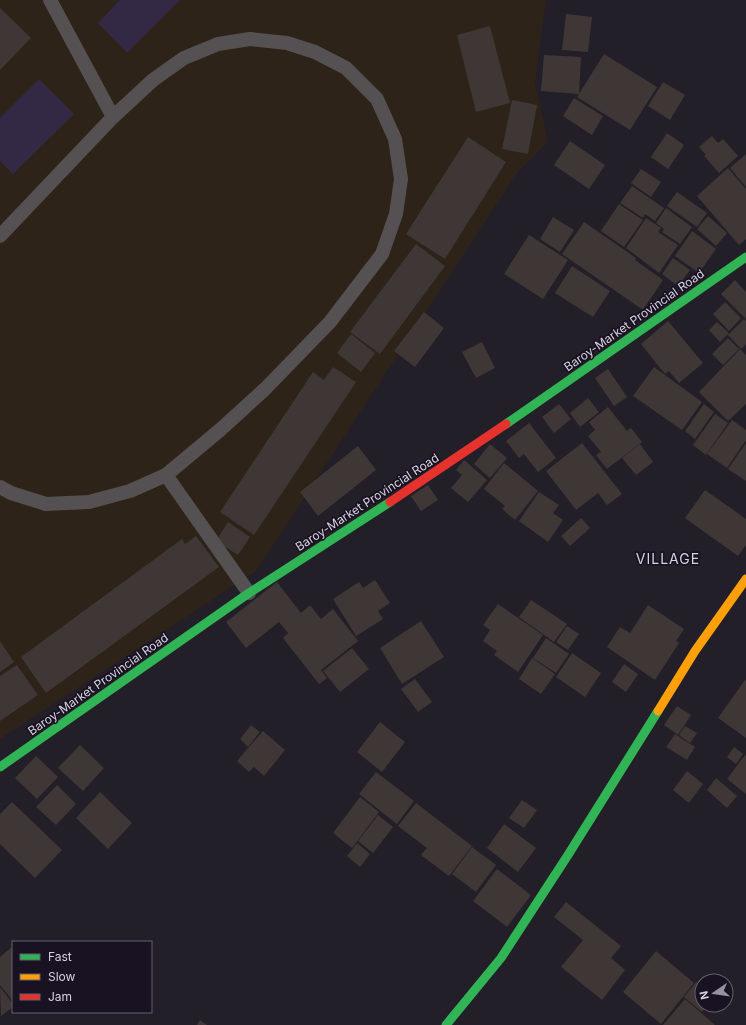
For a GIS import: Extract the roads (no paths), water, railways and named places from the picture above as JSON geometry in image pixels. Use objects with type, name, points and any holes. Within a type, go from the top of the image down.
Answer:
[{"type":"street","name":"Baroy-Market Provincial Road","points":[[0,767],[249,593],[444,467],[746,257]]},
{"type":"street","points":[[446,1025],[501,958],[568,855],[695,651],[746,579]]},
{"type":"lane","points":[[50,0],[113,117]]},
{"type":"lane","points":[[0,236],[113,117],[152,80],[191,55],[218,44],[250,39],[287,43],[315,52],[346,68],[378,99],[395,139],[401,179],[396,214],[382,254],[330,322],[265,389],[220,430],[166,475],[130,491],[89,502],[46,504],[11,494],[0,487]]},
{"type":"lane","points":[[166,475],[249,593]]},
{"type":"district","name":"VILLAGE","points":[[668,558]]}]
